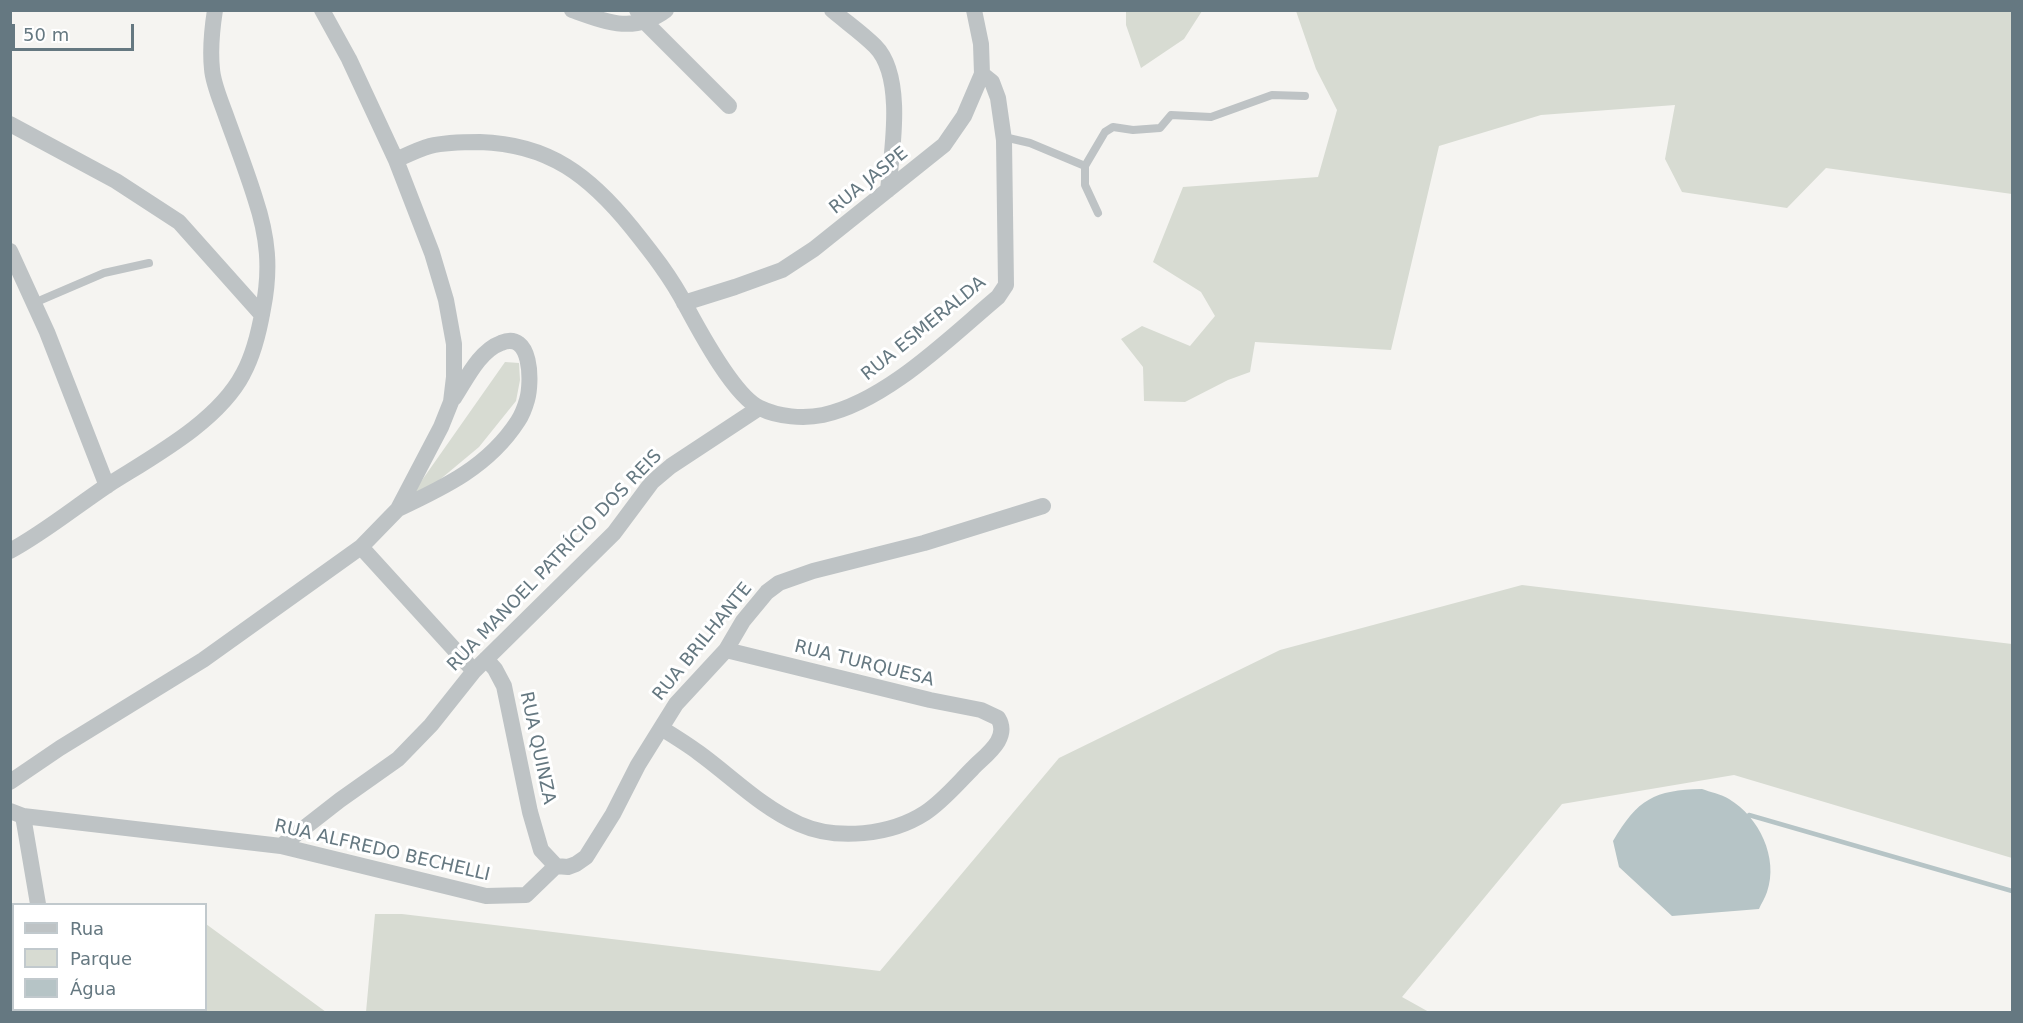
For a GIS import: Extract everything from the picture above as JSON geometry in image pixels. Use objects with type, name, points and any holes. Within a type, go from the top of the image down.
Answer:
[{"type":"street","points":[[10,552],[38,536],[107,486],[191,430],[227,397],[243,375],[257,341],[268,283],[268,257],[264,227],[212,71],[215,10]]},
{"type":"street","points":[[10,782],[60,748],[203,660],[361,548],[398,509],[433,444],[450,402],[454,377],[454,344],[446,300],[432,253],[396,160],[322,10]]},
{"type":"street","points":[[572,10],[621,25],[641,16],[666,10]]},
{"type":"street","points":[[832,10],[876,46],[884,58],[892,79],[893,126],[888,190]]},
{"type":"street","name":"RUA JASPE","points":[[684,303],[782,270],[814,249],[944,144],[964,116],[982,74],[981,44],[974,10]]},
{"type":"street","points":[[641,16],[729,105]]},
{"type":"street","name":"RUA ESMERALDA","points":[[759,408],[807,417],[844,409],[874,396],[922,360],[998,297],[1006,285],[1003,137],[998,98],[992,82],[982,74]]},
{"type":"street","points":[[10,124],[116,181],[179,222],[262,315]]},
{"type":"street","points":[[396,160],[430,146],[463,142],[499,142],[546,154],[571,168],[592,184],[617,209],[663,266],[721,366],[739,389],[759,408]]},
{"type":"street","points":[[10,251],[34,303],[107,486]]},
{"type":"street","points":[[398,509],[450,485],[477,466],[517,422],[528,398],[527,359],[522,346],[511,340],[501,342],[491,349],[450,402]]},
{"type":"street","name":"RUA MANOEL PATRÍCIO DOS REIS","points":[[281,846],[398,759],[431,725],[486,658],[608,540],[652,482],[671,465],[759,408]]},
{"type":"street","name":"RUA BRILHANTE","points":[[556,866],[568,867],[586,857],[613,814],[638,765],[676,704],[726,650],[743,621],[767,592],[779,583],[924,543],[1043,506]]},
{"type":"street","points":[[361,548],[474,671]]},
{"type":"street","name":"RUA TURQUESA","points":[[661,728],[699,753],[762,803],[800,825],[829,832],[861,833],[894,828],[925,813],[945,797],[997,743],[1001,734],[1002,727],[998,718],[993,714],[726,650]]},
{"type":"street","name":"RUA QUINZA","points":[[486,658],[495,669],[507,695],[523,780],[541,850],[556,866]]},
{"type":"street","points":[[17,813],[38,903]]},
{"type":"street","name":"RUA ALFREDO BECHELLI","points":[[17,813],[281,846],[486,896],[526,895],[556,866]]},
{"type":"lane","points":[[1098,213],[1085,185],[1085,166],[1105,132],[1113,127],[1133,130],[1160,128],[1170,115],[1211,117],[1272,95],[1305,96]]},
{"type":"lane","points":[[1003,137],[1030,143],[1085,166]]},
{"type":"lane","points":[[34,303],[104,273],[149,263]]},
{"type":"green space","points":[[1126,10],[1202,11],[1184,39],[1141,68],[1126,25]]},
{"type":"green space","points":[[1296,11],[2012,11],[2012,194],[1826,168],[1787,208],[1682,192],[1665,159],[1675,105],[1541,115],[1439,146],[1391,350],[1255,342],[1250,372],[1228,380],[1185,402],[1144,401],[1143,367],[1121,339],[1142,326],[1190,346],[1215,316],[1201,292],[1153,262],[1183,187],[1318,177],[1337,110],[1316,69]]},
{"type":"green space","points":[[505,362],[519,363],[520,380],[516,401],[479,447],[431,487],[413,493]]},
{"type":"green space","points":[[1522,585],[2012,644],[2012,858],[1734,775],[1562,804],[1402,997],[1429,1012],[366,1012],[375,914],[402,914],[880,971],[1059,758],[1280,650]]},
{"type":"green space","points":[[207,925],[326,1012],[99,1012],[207,1011]]},
{"type":"water","points":[[1702,789],[1726,797],[1740,807],[1757,827],[1764,840],[1768,852],[1770,879],[1759,909],[1672,916],[1619,867],[1613,841],[1639,806],[1659,795]]},
{"type":"waterway","points":[[1749,815],[2012,891]]}]
